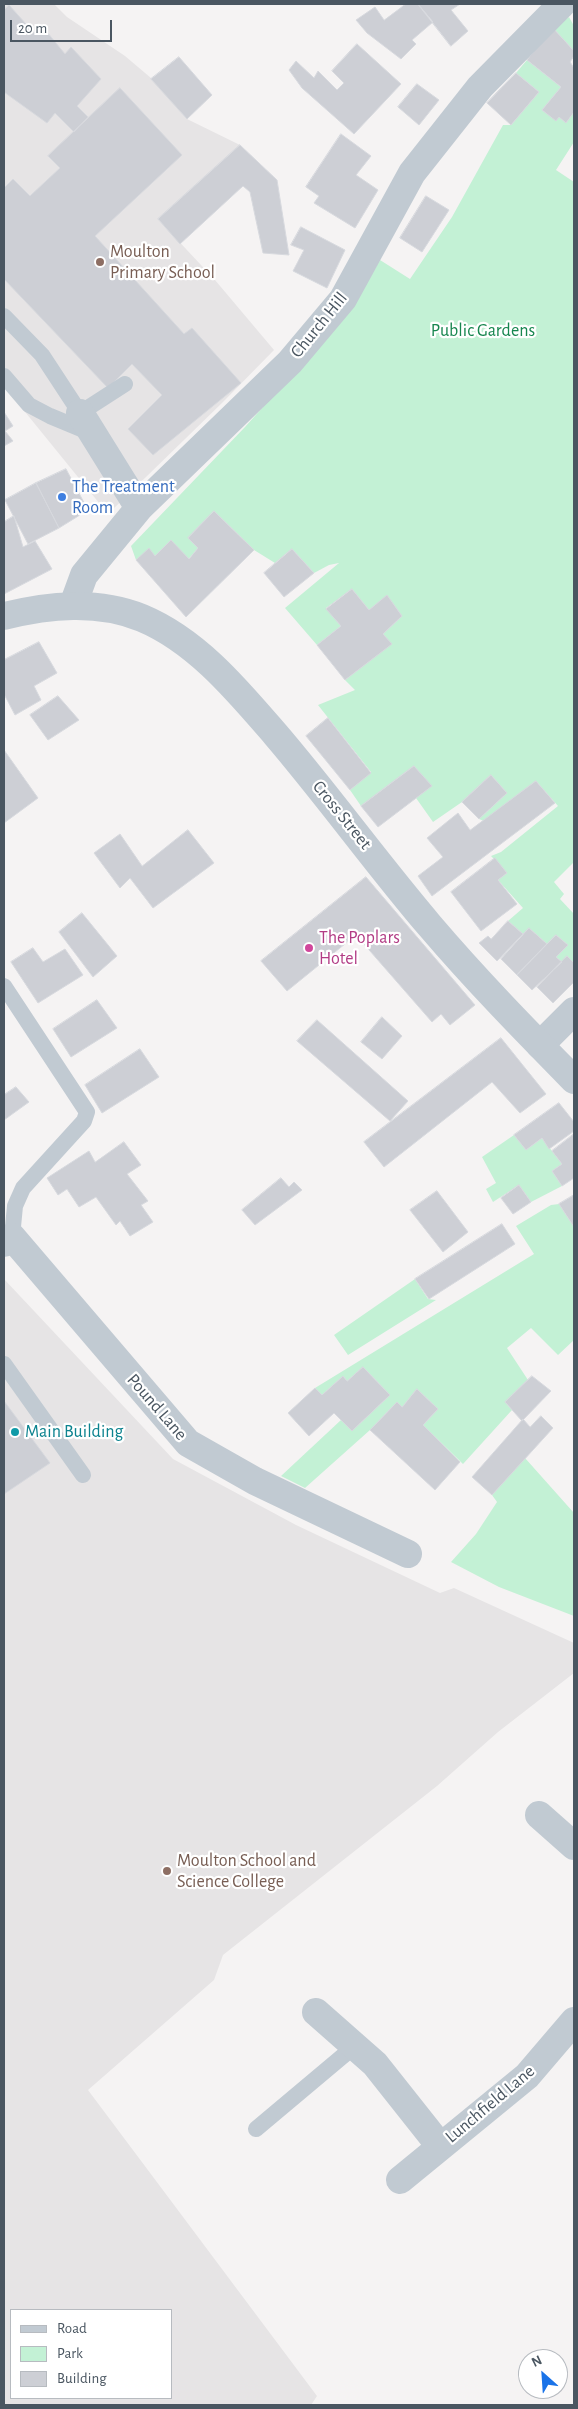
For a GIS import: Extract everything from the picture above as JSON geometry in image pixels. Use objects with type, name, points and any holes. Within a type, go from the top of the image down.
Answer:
[{"type":"street","name":"Church Hill","points":[[73,605],[84,575],[139,508],[290,362],[343,299],[412,173],[480,88],[562,4]]},
{"type":"street","points":[[86,423],[139,508]]},
{"type":"street","name":"Cross Street","points":[[4,616],[40,607],[73,605],[123,612],[143,619],[166,631],[200,655],[231,684],[304,768],[430,926],[503,1007],[574,1080]]},
{"type":"street","points":[[540,1045],[574,1011]]},
{"type":"street","name":"Pound Lane","points":[[8,1240],[188,1443],[255,1481],[408,1554]]},
{"type":"street","points":[[539,1815],[574,1846]]},
{"type":"street","points":[[316,2012],[356,2045],[375,2064],[440,2146]]},
{"type":"street","name":"Lunchfield Lane","points":[[400,2180],[528,2076],[574,2021]]},
{"type":"lane","points":[[4,316],[42,355],[86,423]]},
{"type":"lane","points":[[4,376],[29,404],[50,416],[86,423]]},
{"type":"lane","points":[[86,423],[125,384]]},
{"type":"lane","points":[[4,986],[88,1112],[84,1120],[23,1188],[15,1206],[8,1240]]},
{"type":"lane","points":[[4,1364],[83,1475]]},
{"type":"lane","points":[[256,2129],[356,2045]]},
{"type":"shaded area","name":"Moulton Primary School","points":[[4,4],[54,4],[67,17],[125,56],[151,78],[187,119],[240,145],[158,219],[215,280],[274,350],[108,514],[4,386]]},
{"type":"shaded area","name":"Moulton School and Science College","points":[[4,1279],[173,1459],[296,1525],[440,1593],[454,1588],[574,1643],[574,1673],[498,1732],[437,1786],[223,1955],[214,1980],[88,2090],[317,2396],[311,2405],[4,2405]]},
{"type":"green space","points":[[569,17],[574,26],[574,51],[553,28]]},
{"type":"green space","name":"Public Gardens","points":[[527,60],[561,87],[542,110],[556,120],[559,117],[566,123],[574,112],[574,142],[556,170],[574,182],[574,862],[554,882],[564,894],[560,899],[574,914],[574,963],[567,956],[562,962],[556,957],[568,945],[556,935],[547,944],[529,928],[523,934],[508,921],[523,908],[498,880],[507,873],[491,856],[501,852],[558,806],[536,781],[484,821],[479,819],[507,793],[491,775],[462,802],[433,822],[416,798],[431,786],[414,766],[361,806],[350,790],[371,772],[318,705],[355,690],[345,680],[391,644],[383,634],[402,616],[387,596],[369,610],[352,589],[326,608],[341,626],[317,645],[285,608],[339,563],[329,565],[314,573],[292,549],[275,563],[254,550],[214,511],[188,538],[198,548],[186,562],[171,540],[155,556],[136,560],[131,546],[245,427],[353,307],[380,260],[410,279],[452,217],[503,125],[511,125],[539,92],[516,73]]},
{"type":"green space","points":[[514,1135],[526,1150],[542,1138],[562,1164],[552,1171],[562,1186],[531,1202],[519,1185],[493,1202],[486,1189],[496,1183],[482,1157]]},
{"type":"green space","points":[[559,1204],[574,1227],[574,1340],[558,1355],[531,1328],[507,1348],[528,1380],[505,1402],[512,1410],[463,1464],[423,1425],[438,1409],[417,1389],[402,1407],[397,1402],[370,1430],[305,1488],[281,1476],[341,1420],[352,1431],[390,1395],[363,1367],[347,1381],[343,1376],[322,1395],[315,1388],[534,1254],[516,1226],[551,1205]]},
{"type":"green space","points":[[415,1279],[428,1299],[436,1300],[348,1355],[334,1335]]},
{"type":"green space","points":[[525,1458],[574,1513],[574,1616],[499,1587],[451,1562],[476,1534],[497,1502],[492,1495]]},
{"type":"building","points":[[406,4],[418,4],[433,22],[412,40],[416,44],[401,59],[367,33],[356,20],[375,7],[384,20]]},
{"type":"building","points":[[418,4],[460,4],[451,10],[468,31],[451,46]]},
{"type":"building","points":[[9,5],[34,33],[42,26],[65,54],[71,47],[101,79],[77,106],[88,117],[74,132],[55,113],[47,123],[4,92],[4,10]]},
{"type":"building","points":[[553,28],[574,51],[574,56],[570,62],[574,68],[574,112],[566,123],[559,117],[556,121],[542,110],[561,87],[527,60]]},
{"type":"building","points":[[357,44],[401,84],[354,134],[302,88],[289,70],[296,61],[314,78],[318,71],[337,90],[344,83],[332,71]]},
{"type":"building","points":[[179,57],[212,95],[187,119],[151,79]]},
{"type":"building","points":[[516,73],[539,92],[511,125],[487,103]]},
{"type":"building","points":[[417,84],[439,100],[419,125],[398,107]]},
{"type":"building","points":[[120,88],[182,155],[95,236],[184,334],[192,328],[241,383],[153,455],[128,429],[162,395],[132,364],[108,388],[4,279],[4,188],[13,179],[30,196],[60,168],[48,156]]},
{"type":"building","points":[[341,134],[371,156],[356,175],[378,190],[355,228],[314,203],[319,196],[306,187]]},
{"type":"building","points":[[240,145],[277,180],[289,255],[263,253],[250,192],[243,186],[180,244],[158,219]]},
{"type":"building","points":[[426,196],[449,210],[422,252],[400,238]]},
{"type":"building","points":[[301,227],[345,250],[327,288],[293,271],[304,250],[291,245]]},
{"type":"building","points":[[4,412],[13,426],[5,431],[13,441],[4,446]]},
{"type":"building","name":"The Treatment Room","points":[[66,469],[88,510],[59,528],[36,483]]},
{"type":"building","points":[[36,483],[59,528],[28,544],[5,500]]},
{"type":"building","points":[[214,511],[254,550],[186,617],[136,560],[149,548],[155,556],[171,540],[189,559],[198,548],[188,538]]},
{"type":"building","points":[[14,516],[23,547],[35,541],[52,569],[4,594],[4,522]]},
{"type":"building","points":[[292,549],[314,573],[284,597],[264,573]]},
{"type":"building","points":[[352,589],[369,610],[387,595],[402,616],[383,634],[392,644],[345,680],[317,645],[341,626],[326,609]]},
{"type":"building","points":[[39,642],[57,673],[34,686],[41,700],[15,715],[4,694],[4,660]]},
{"type":"building","points":[[58,696],[79,720],[48,740],[30,715]]},
{"type":"building","points":[[328,718],[371,773],[350,790],[306,736]]},
{"type":"building","points":[[4,750],[38,798],[4,823]]},
{"type":"building","points":[[414,766],[432,786],[378,827],[361,806]]},
{"type":"building","points":[[491,775],[507,793],[479,819],[462,802]]},
{"type":"building","points":[[536,781],[555,803],[432,896],[418,876],[443,857],[427,838],[458,813],[470,830]]},
{"type":"building","points":[[188,830],[214,863],[153,908],[130,878],[120,888],[94,853],[120,834],[142,866]]},
{"type":"building","points":[[495,858],[507,873],[498,880],[517,904],[481,931],[451,892]]},
{"type":"building","name":"The Poplars Hotel","points":[[366,877],[475,1005],[450,1025],[441,1014],[432,1022],[356,935],[287,991],[261,961]]},
{"type":"building","points":[[82,913],[117,956],[93,977],[59,932]]},
{"type":"building","points":[[508,921],[523,934],[497,961],[479,943],[488,936],[491,939]]},
{"type":"building","points":[[529,928],[547,944],[517,975],[501,959]]},
{"type":"building","points":[[556,935],[568,945],[556,957],[562,962],[532,990],[517,975]]},
{"type":"building","points":[[33,948],[43,962],[65,949],[83,975],[38,1003],[11,962]]},
{"type":"building","points":[[567,956],[574,963],[574,982],[553,1003],[537,987]]},
{"type":"building","points":[[97,1000],[117,1028],[71,1057],[53,1029]]},
{"type":"building","points":[[382,1017],[402,1036],[382,1059],[361,1042]]},
{"type":"building","points":[[317,1020],[408,1101],[390,1121],[297,1041]]},
{"type":"building","points":[[501,1038],[546,1094],[520,1113],[492,1082],[384,1167],[364,1142]]},
{"type":"building","points":[[140,1049],[159,1077],[102,1113],[85,1085]]},
{"type":"building","points":[[16,1087],[29,1102],[4,1120],[4,1095]]},
{"type":"building","points":[[559,1103],[574,1122],[574,1131],[549,1149],[542,1138],[526,1150],[514,1135]]},
{"type":"building","points":[[574,1134],[574,1178],[562,1186],[552,1171],[562,1164],[552,1151]]},
{"type":"building","points":[[124,1142],[141,1165],[127,1174],[148,1201],[141,1205],[153,1222],[130,1236],[120,1221],[116,1225],[96,1197],[79,1207],[67,1189],[58,1195],[47,1178],[89,1151],[95,1162]]},
{"type":"building","points":[[281,1178],[289,1187],[294,1182],[302,1190],[255,1225],[242,1210]]},
{"type":"building","points":[[519,1185],[531,1202],[513,1214],[501,1198]]},
{"type":"building","points":[[437,1191],[468,1232],[443,1252],[410,1210]]},
{"type":"building","points":[[574,1195],[574,1227],[559,1204]]},
{"type":"building","points":[[502,1224],[515,1244],[429,1299],[415,1279]]},
{"type":"building","points":[[363,1367],[390,1395],[352,1431],[334,1413],[309,1436],[288,1413],[315,1388],[322,1395],[343,1376],[347,1381]]},
{"type":"building","points":[[532,1376],[551,1391],[522,1421],[505,1402]]},
{"type":"building","points":[[417,1389],[438,1409],[423,1425],[460,1462],[435,1490],[370,1430],[397,1402],[402,1407]]},
{"type":"building","name":"Main Building","points":[[4,1401],[50,1463],[4,1494]]},
{"type":"building","points":[[541,1416],[553,1428],[492,1495],[472,1477],[523,1419],[530,1427]]},
{"type":"place","name":"Moulton Primary School","points":[[100,262]]},
{"type":"place","name":"The Treatment Room","points":[[62,497]]},
{"type":"place","name":"The Poplars Hotel","points":[[309,948]]},
{"type":"place","name":"Main Building","points":[[15,1432]]},
{"type":"place","name":"Moulton School and Science College","points":[[167,1871]]}]
